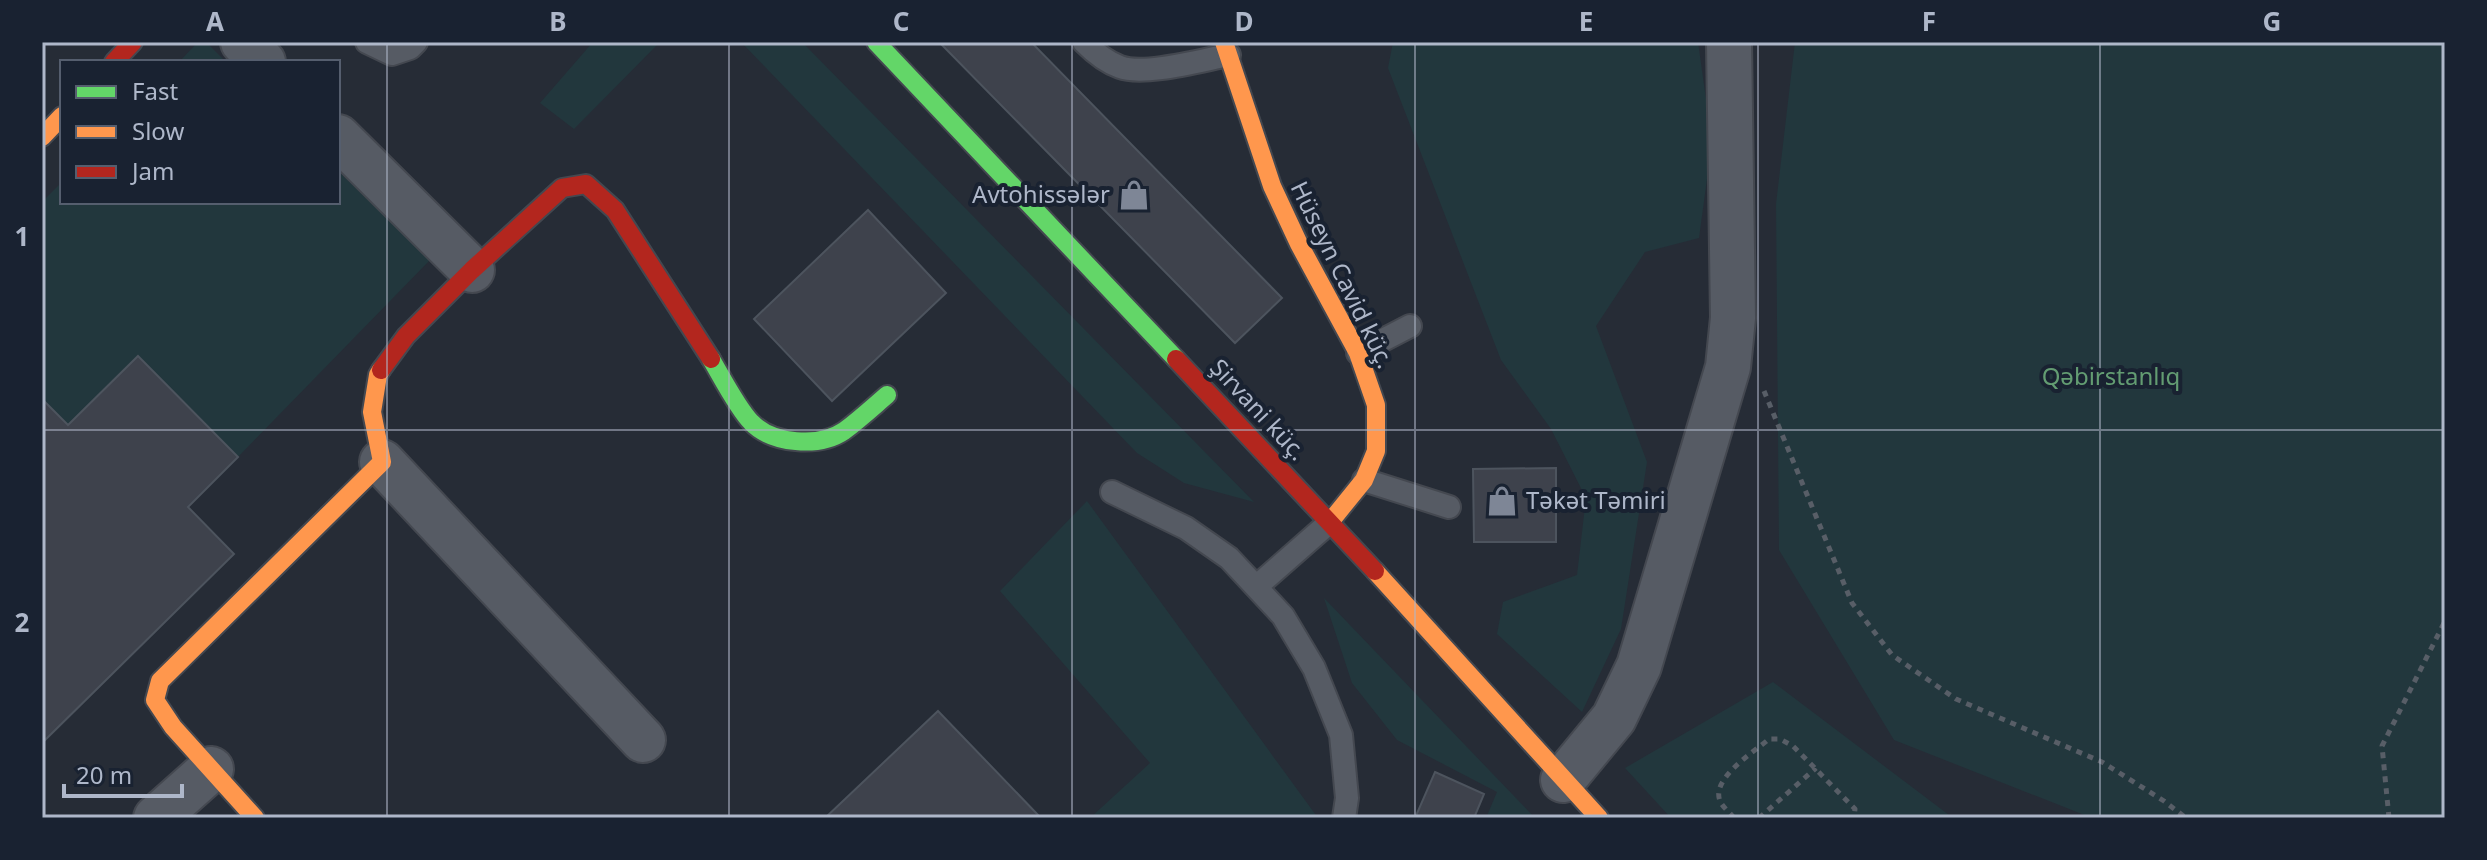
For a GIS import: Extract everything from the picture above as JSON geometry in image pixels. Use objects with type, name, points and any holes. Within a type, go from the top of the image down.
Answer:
[{"type":"street","points":[[116,60],[133,42]]},
{"type":"street","points":[[243,42],[261,60]]},
{"type":"street","name":"Şirvani küç.","points":[[876,42],[1330,522],[1599,818]]},
{"type":"street","points":[[1563,780],[1614,718],[1639,666],[1728,367],[1733,318],[1729,42]]},
{"type":"street","name":"Hüseyn Cavid küç.","points":[[1226,49],[1272,186],[1299,244],[1358,353],[1376,405],[1376,451],[1364,480],[1330,522]]},
{"type":"street","points":[[340,139],[472,270]]},
{"type":"street","points":[[643,740],[382,462],[372,412],[378,375],[406,336],[472,270],[562,188],[586,184],[615,210],[751,422],[767,433],[791,442],[815,440],[841,433],[887,395]]},
{"type":"street","points":[[255,818],[173,727],[155,700],[160,681],[382,462]]},
{"type":"street","points":[[156,818],[211,769]]},
{"type":"lane","points":[[367,42],[392,54],[410,48],[416,42]]},
{"type":"lane","points":[[1084,42],[1109,62],[1139,71],[1226,49]]},
{"type":"lane","points":[[1358,353],[1410,326]]},
{"type":"lane","points":[[1364,480],[1449,507]]},
{"type":"lane","points":[[1112,492],[1186,528],[1229,558],[1283,616],[1314,668],[1341,735],[1347,798],[1344,818]]},
{"type":"lane","points":[[1256,587],[1330,522]]},
{"type":"path","points":[[1728,367],[1748,374],[1763,389],[1852,603],[1892,655],[1956,699],[2102,762],[2186,818]]},
{"type":"path","points":[[2389,818],[2382,746],[2445,621]]},
{"type":"path","points":[[1734,818],[1720,802],[1718,789],[1723,778],[1769,739],[1780,739],[1793,746],[1855,809],[1854,818]]},
{"type":"path","points":[[1759,818],[1816,768]]},
{"type":"green space","points":[[198,42],[206,42],[224,60],[181,60]]},
{"type":"green space","points":[[593,42],[660,42],[574,129],[540,103]]},
{"type":"green space","points":[[741,42],[802,42],[1254,502],[1184,483],[1137,453]]},
{"type":"green space","points":[[1393,42],[1698,42],[1712,142],[1699,238],[1645,252],[1596,326],[1647,462],[1621,629],[1582,712],[1497,634],[1503,602],[1577,575],[1586,498],[1551,429],[1501,360],[1388,68]]},
{"type":"green space","name":"Qəbirstanlıq","points":[[1795,42],[2445,42],[2445,818],[2092,818],[1894,740],[1779,550],[1776,204]]},
{"type":"green space","points":[[340,173],[430,260],[238,457],[139,357],[68,425],[42,399],[42,202],[60,184],[60,204],[340,204]]},
{"type":"green space","points":[[1087,501],[1318,818],[1090,818],[1150,763],[1000,591]]},
{"type":"green space","points":[[1324,598],[1535,818],[1486,818],[1497,792],[1397,740],[1352,683]]},
{"type":"green space","points":[[1773,682],[1953,818],[1671,818],[1625,768]]},
{"type":"building","points":[[939,42],[1031,42],[1282,298],[1235,343]]},
{"type":"building","points":[[868,210],[946,293],[832,401],[754,319]]},
{"type":"building","points":[[138,356],[238,457],[188,507],[234,554],[42,743],[42,399],[68,425]]},
{"type":"building","points":[[1556,468],[1556,542],[1474,542],[1473,469]]},
{"type":"building","points":[[938,711],[1041,818],[825,818]]},
{"type":"building","points":[[1435,772],[1484,794],[1474,818],[1415,818]]},
{"type":"traffic: fast","points":[[876,42],[1176,359]]},
{"type":"traffic: fast","points":[[711,359],[751,422],[783,439],[809,441],[834,436],[850,427],[887,395]]},
{"type":"traffic: slow","points":[[1224,42],[1272,186],[1299,244],[1358,353],[1376,405],[1376,451],[1364,480],[1330,522]]},
{"type":"traffic: slow","points":[[42,137],[60,118]]},
{"type":"traffic: slow","points":[[255,818],[173,727],[155,700],[160,681],[382,462],[372,412],[381,370]]},
{"type":"traffic: slow","points":[[1375,571],[1599,818]]},
{"type":"traffic: jam","points":[[116,60],[133,42]]},
{"type":"traffic: jam","points":[[381,370],[406,336],[472,270],[562,188],[586,184],[615,210],[711,359]]},
{"type":"traffic: jam","points":[[1176,359],[1375,571]]},
{"type":"place","name":"Avtohissələr","points":[[1134,195]]},
{"type":"place","name":"Təkət Təmiri","points":[[1502,501]]}]
